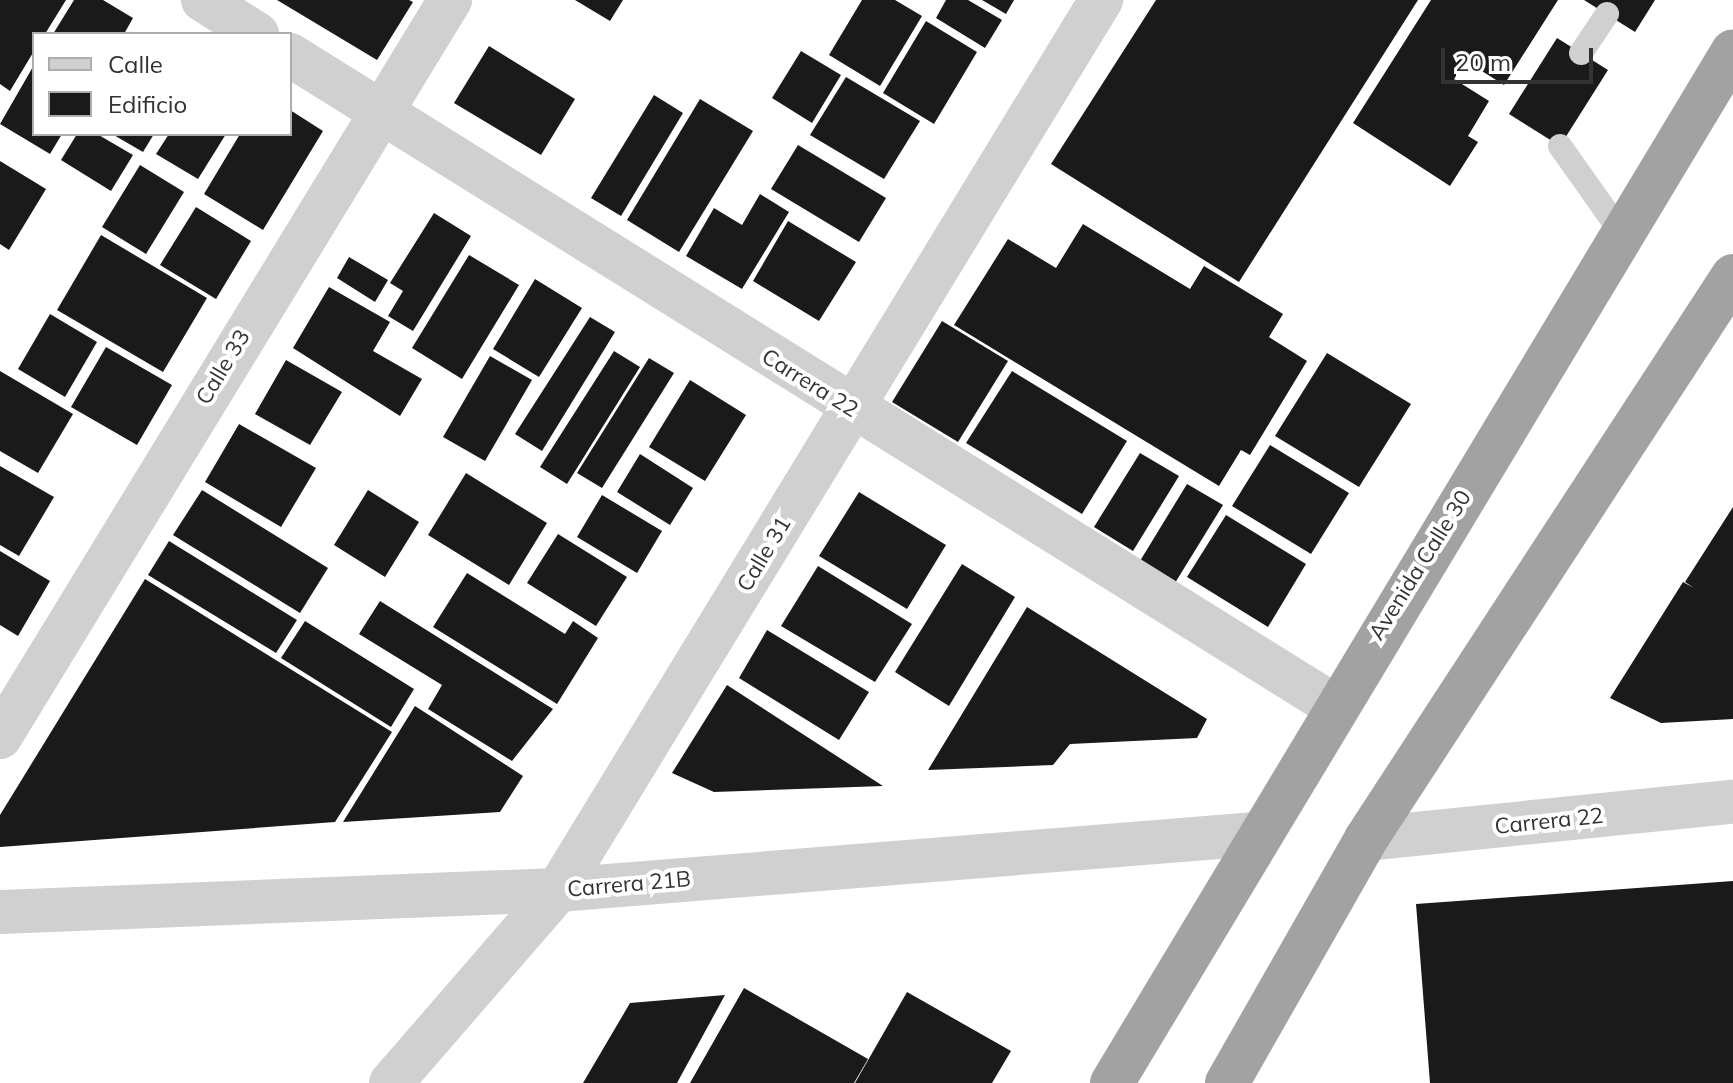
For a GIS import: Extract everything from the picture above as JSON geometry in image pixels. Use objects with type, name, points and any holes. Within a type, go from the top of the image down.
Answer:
[{"type":"highway","name":"Avenida Calle 30","points":[[1112,1083],[1333,705],[1733,51]]},
{"type":"highway","points":[[1227,1083],[1366,839],[1733,276]]},
{"type":"street","points":[[203,0],[254,32]]},
{"type":"street","name":"Calle 33","points":[[0,737],[377,110],[450,0]]},
{"type":"street","name":"Calle 31","points":[[391,1083],[558,890],[1101,0]]},
{"type":"street","name":"Carrera 22","points":[[292,56],[852,410],[1333,705]]},
{"type":"street","name":"Carrera 22","points":[[1366,839],[1733,802]]},
{"type":"street","name":"Carrera 21B","points":[[0,912],[558,890],[1256,834]]},
{"type":"lane","points":[[1581,53],[1607,14]]},
{"type":"lane","points":[[1560,146],[1623,235]]},
{"type":"building","points":[[0,0],[66,0],[46,32],[32,32],[32,54],[10,91],[0,84]]},
{"type":"building","points":[[74,0],[103,0],[133,18],[125,32],[54,32]]},
{"type":"building","points":[[277,0],[409,0],[413,2],[377,60]]},
{"type":"building","points":[[575,0],[623,0],[610,21]]},
{"type":"building","points":[[862,0],[895,0],[922,16],[880,86],[829,55]]},
{"type":"building","points":[[946,0],[968,0],[1002,20],[985,48],[936,18]]},
{"type":"building","points":[[982,0],[1014,0],[1006,14]]},
{"type":"building","points":[[1156,0],[1418,0],[1239,282],[1051,164]]},
{"type":"building","points":[[1431,0],[1558,0],[1504,85],[1466,61],[1454,79],[1489,101],[1468,136],[1478,142],[1450,186],[1353,123]]},
{"type":"building","points":[[1584,0],[1655,0],[1635,32]]},
{"type":"building","points":[[926,21],[977,52],[934,124],[883,93]]},
{"type":"building","points":[[1557,38],[1608,70],[1560,146],[1509,114]]},
{"type":"building","points":[[489,46],[575,99],[541,155],[454,103]]},
{"type":"building","points":[[801,51],[841,75],[812,123],[772,98]]},
{"type":"building","points":[[32,68],[32,136],[61,136],[50,154],[0,124]]},
{"type":"building","points":[[846,77],[920,121],[884,179],[810,135]]},
{"type":"building","points":[[654,95],[683,113],[621,216],[591,198]]},
{"type":"building","points":[[700,99],[753,131],[679,252],[627,220]]},
{"type":"building","points":[[292,111],[323,131],[263,230],[204,194],[239,136],[292,136]]},
{"type":"building","points":[[76,136],[100,136],[133,155],[111,191],[61,160]]},
{"type":"building","points":[[115,136],[153,136],[143,152]]},
{"type":"building","points":[[168,136],[225,136],[198,179],[156,154]]},
{"type":"building","points":[[798,145],[886,198],[859,242],[771,189]]},
{"type":"building","points":[[0,161],[46,189],[9,250],[0,244]]},
{"type":"building","points":[[140,165],[184,192],[146,254],[102,227]]},
{"type":"building","points":[[760,194],[789,212],[742,289],[686,256],[714,208],[742,225]]},
{"type":"building","points":[[196,207],[251,241],[216,299],[160,265]]},
{"type":"building","points":[[434,213],[471,236],[413,331],[388,316],[403,291],[390,283]]},
{"type":"building","points":[[788,221],[856,262],[819,321],[753,281]]},
{"type":"building","points":[[1083,224],[1190,289],[1204,266],[1283,314],[1269,337],[1307,361],[1250,455],[1241,450],[1219,486],[954,325],[1008,239],[1056,268]]},
{"type":"building","points":[[101,235],[207,298],[163,372],[57,310]]},
{"type":"building","points":[[469,255],[519,285],[462,379],[412,348]]},
{"type":"building","points":[[349,257],[388,280],[375,302],[337,278]]},
{"type":"building","points":[[535,279],[582,308],[539,377],[493,349]]},
{"type":"building","points":[[329,287],[390,322],[373,351],[422,379],[400,416],[293,348]]},
{"type":"building","points":[[50,314],[97,342],[65,397],[18,369]]},
{"type":"building","points":[[590,317],[615,332],[542,451],[515,434]]},
{"type":"building","points":[[942,321],[1008,361],[958,442],[892,402]]},
{"type":"building","points":[[106,347],[172,385],[137,445],[71,407]]},
{"type":"building","points":[[614,351],[640,367],[567,484],[540,467]]},
{"type":"building","points":[[1327,353],[1411,404],[1359,487],[1275,436]]},
{"type":"building","points":[[490,356],[532,380],[485,461],[443,437]]},
{"type":"building","points":[[649,358],[674,373],[602,488],[577,473]]},
{"type":"building","points":[[286,360],[342,392],[310,445],[255,414]]},
{"type":"building","points":[[0,371],[73,414],[38,473],[0,451]]},
{"type":"building","points":[[1012,371],[1127,441],[1082,514],[966,443]]},
{"type":"building","points":[[690,380],[746,415],[705,481],[649,447]]},
{"type":"building","points":[[239,424],[316,468],[281,527],[205,482]]},
{"type":"building","points":[[1270,445],[1349,493],[1311,554],[1232,506]]},
{"type":"building","points":[[1140,453],[1179,476],[1133,551],[1094,527]]},
{"type":"building","points":[[640,454],[693,488],[670,525],[617,492]]},
{"type":"building","points":[[0,466],[54,497],[19,556],[0,545]]},
{"type":"building","points":[[466,473],[547,523],[509,585],[428,535]]},
{"type":"building","points":[[1187,484],[1223,505],[1175,583],[1140,561]]},
{"type":"building","points":[[202,490],[328,568],[300,613],[173,535]]},
{"type":"building","points":[[368,490],[419,522],[385,577],[334,545]]},
{"type":"building","points":[[859,492],[946,545],[907,609],[819,556]]},
{"type":"building","points":[[602,495],[662,531],[637,573],[577,537]]},
{"type":"building","points":[[1733,507],[1733,719],[1661,723],[1610,698],[1683,582],[1694,588],[1685,582]]},
{"type":"building","points":[[1226,515],[1306,564],[1268,627],[1187,577]]},
{"type":"building","points":[[558,534],[627,577],[596,626],[527,583]]},
{"type":"building","points":[[169,541],[297,620],[276,653],[148,575]]},
{"type":"building","points":[[0,551],[50,581],[18,636],[0,625]]},
{"type":"building","points":[[962,564],[1015,597],[949,706],[895,672]]},
{"type":"building","points":[[818,566],[912,624],[875,682],[781,626]]},
{"type":"building","points":[[467,573],[565,634],[573,621],[598,638],[557,704],[433,627]]},
{"type":"building","points":[[145,579],[392,732],[335,822],[0,847],[0,815]]},
{"type":"building","points":[[380,601],[553,709],[512,761],[428,709],[442,685],[359,634]]},
{"type":"building","points":[[1027,607],[1207,719],[1197,738],[1070,744],[1053,765],[928,770]]},
{"type":"building","points":[[305,621],[414,689],[391,727],[281,658]]},
{"type":"building","points":[[767,630],[869,692],[839,740],[739,678]]},
{"type":"building","points":[[727,685],[883,786],[714,792],[672,773]]},
{"type":"building","points":[[415,706],[523,776],[500,812],[343,822]]},
{"type":"building","points":[[1733,881],[1733,1083],[1430,1083],[1416,904]]},
{"type":"building","points":[[744,988],[868,1059],[854,1083],[690,1083]]},
{"type":"building","points":[[907,992],[1011,1051],[992,1083],[855,1083]]},
{"type":"building","points":[[725,995],[677,1083],[583,1083],[630,1003]]}]
